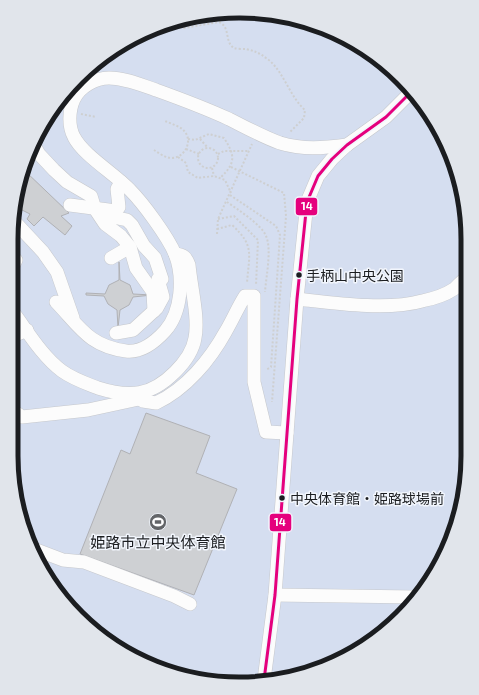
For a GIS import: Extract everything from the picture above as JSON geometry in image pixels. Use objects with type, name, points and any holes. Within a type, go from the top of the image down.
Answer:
[{"type":"street","points":[[56,302],[93,341],[110,349],[129,351],[149,346],[170,326],[176,313],[179,298],[178,272],[175,254],[147,210],[132,191],[81,149],[73,136],[70,122],[75,98],[83,88],[91,82],[107,78],[132,81],[200,106],[278,142],[297,147],[319,149],[347,145]]},
{"type":"street","points":[[265,675],[275,595],[297,299],[305,215],[311,190],[318,176],[332,159],[347,145],[386,117],[408,95]]},
{"type":"street","points":[[37,150],[68,182],[91,196],[95,209],[107,227],[121,236],[130,247],[136,268],[153,292],[154,312]]},
{"type":"street","points":[[70,205],[116,211],[119,207],[117,189],[121,182]]},
{"type":"street","points":[[112,211],[113,217],[127,220],[132,225],[144,246],[155,258],[163,297],[154,312],[132,331],[116,333]]},
{"type":"street","points":[[18,225],[43,252],[57,272],[74,322]]},
{"type":"street","points":[[111,258],[130,247]]},
{"type":"street","points":[[18,414],[22,417],[88,410],[137,397],[165,382],[185,362],[195,339],[196,325],[189,265],[186,258],[182,255],[175,254]]},
{"type":"street","points":[[143,278],[160,279],[178,272]]},
{"type":"street","points":[[297,299],[354,304],[394,305],[421,302],[454,289],[461,281]]},
{"type":"street","points":[[18,318],[46,356],[61,370],[78,381],[114,393],[137,397],[156,403],[182,387],[204,364],[226,333],[245,296],[254,296],[254,377],[257,398],[266,432],[287,433]]},
{"type":"street","points":[[18,334],[27,330]]},
{"type":"street","points":[[40,551],[63,560],[84,562],[190,604]]},
{"type":"street","points":[[275,595],[410,597]]},
{"type":"path","points":[[182,26],[184,28],[219,22],[226,27],[230,43],[234,48],[256,52],[268,58],[275,66],[296,102],[305,110],[304,118],[300,123],[278,142]]},
{"type":"path","points":[[154,150],[168,158],[178,157],[186,149],[188,139],[186,133],[181,128],[165,121]]},
{"type":"path","points":[[217,234],[218,219],[257,132]]},
{"type":"path","points":[[188,139],[200,139],[208,134],[224,138],[232,151],[231,167],[221,177]]},
{"type":"path","points":[[200,139],[208,148]]},
{"type":"path","points":[[204,148],[212,148],[218,154],[218,162],[212,168],[204,168],[199,162],[199,154],[204,148]]},
{"type":"path","points":[[186,149],[199,154]]},
{"type":"path","points":[[218,154],[224,151],[249,151]]},
{"type":"path","points":[[178,157],[186,163],[188,172],[198,178],[214,176],[221,177],[225,180],[230,194],[276,226],[280,235],[271,367],[265,371]]},
{"type":"path","points":[[231,167],[284,193],[286,216],[271,410]]},
{"type":"path","points":[[212,168],[214,176]]},
{"type":"path","points":[[218,219],[234,216],[258,240],[259,255],[254,296]]},
{"type":"path","points":[[217,229],[232,225],[247,241],[250,248],[247,283]]},
{"type":"shaded area","points":[[225,18],[254,18],[283,22],[311,30],[337,41],[363,55],[386,73],[406,93],[424,116],[438,142],[449,168],[457,196],[461,225],[461,470],[457,499],[449,527],[438,553],[424,579],[406,602],[386,622],[363,640],[324,660],[283,673],[254,677],[225,677],[196,673],[168,665],[142,654],[116,640],[93,622],[73,602],[55,579],[41,553],[30,527],[22,499],[18,470],[18,225],[22,196],[30,168],[41,142],[55,116],[73,93],[93,73],[116,55],[142,41],[168,30],[196,22]]},
{"type":"building","points":[[28,174],[69,213],[61,216],[72,226],[65,235],[43,217],[34,226],[27,219],[30,214],[20,209]]},
{"type":"building","points":[[119,262],[120,280],[130,285],[133,294],[152,295],[133,297],[129,305],[120,310],[118,328],[117,310],[108,304],[104,296],[86,295],[86,293],[105,294],[109,285],[119,280]]},
{"type":"building","name":"姫路市立中央体育館","points":[[146,413],[210,436],[196,473],[237,489],[194,595],[80,554],[121,450],[130,454]]},
{"type":"transit line","name":"14","points":[[265,675],[275,595],[297,299],[307,202],[318,176],[332,159],[347,145],[386,117],[408,95]]},
{"type":"place","name":"手柄山中央公園","points":[[299,275]]},
{"type":"place","name":"中央体育館・姫路球場前","points":[[282,498]]},
{"type":"place","name":"姫路市立中央体育館","points":[[158,522]]}]
